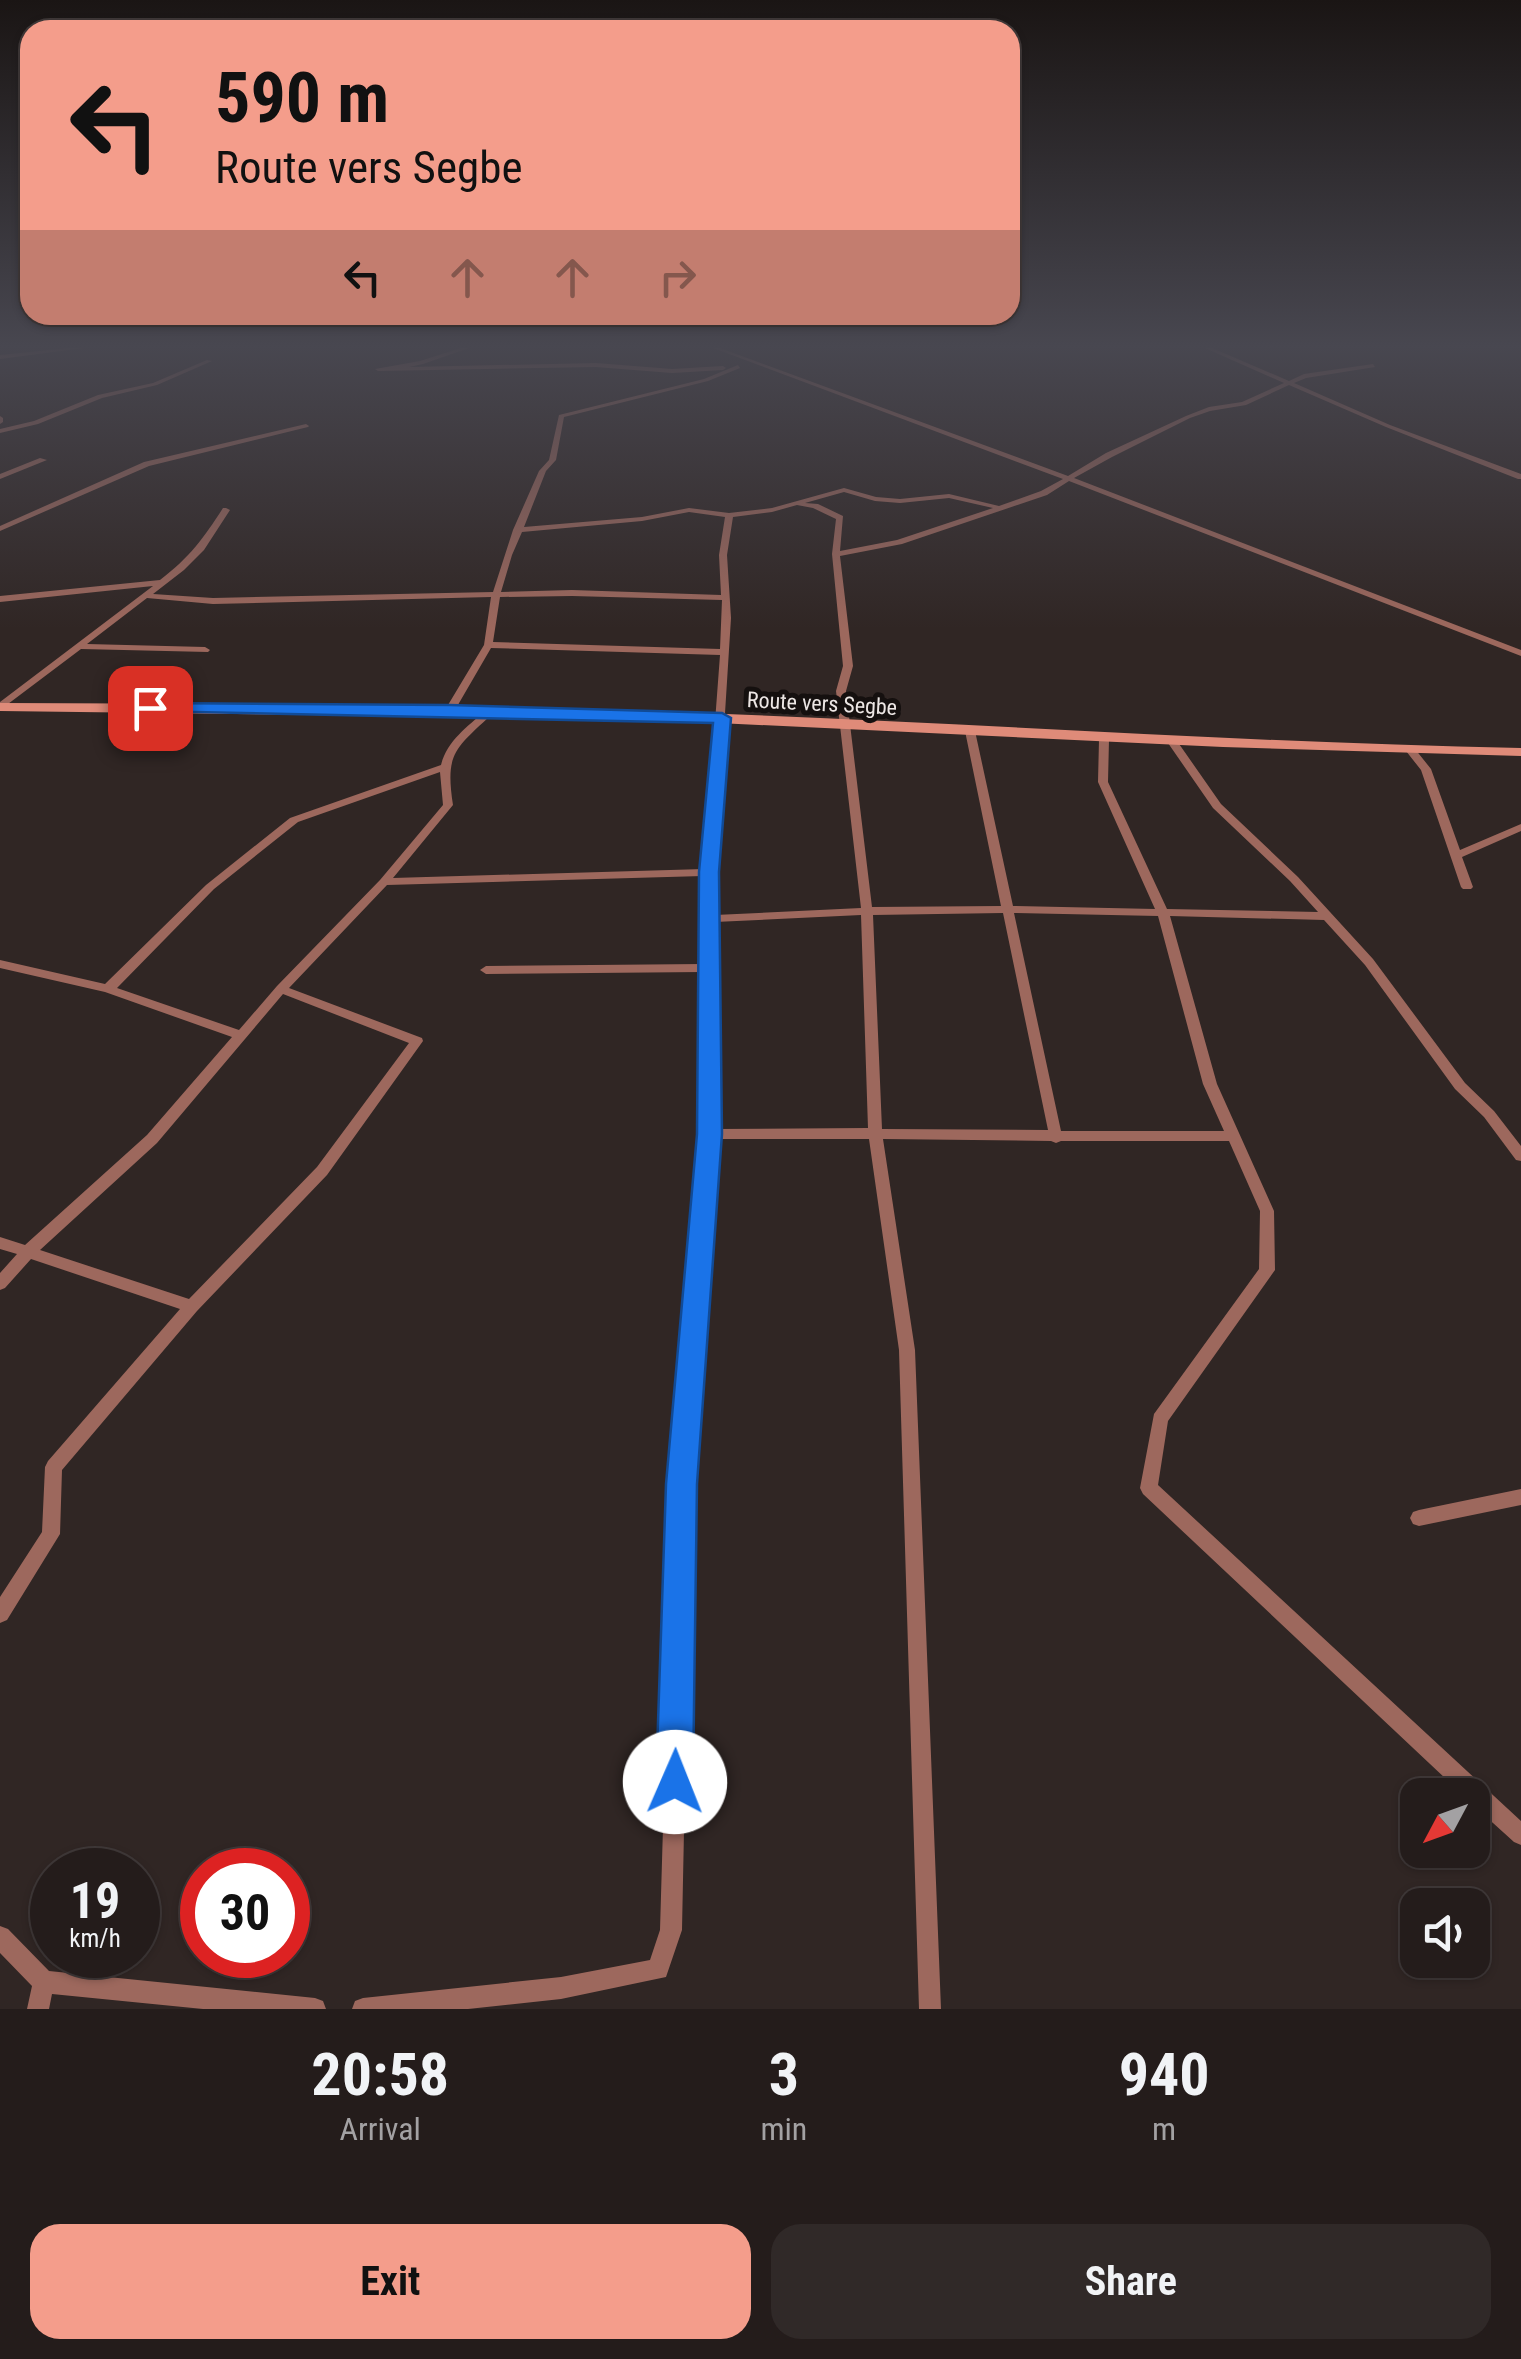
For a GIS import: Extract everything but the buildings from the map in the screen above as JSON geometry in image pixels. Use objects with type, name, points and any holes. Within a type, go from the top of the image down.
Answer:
[{"type":"main road","name":"Route vers Segbe","points":[[0,707],[450,710],[722,718],[1173,743],[1521,752]]},
{"type":"street","points":[[0,528],[147,464],[240,442]]},
{"type":"street","points":[[450,710],[488,645],[496,595],[517,530],[543,470],[552,460],[556,442]]},
{"type":"street","points":[[966,442],[1521,653]]},
{"type":"street","points":[[836,554],[899,542],[1044,493],[1140,442]]},
{"type":"street","points":[[1429,442],[1521,477]]},
{"type":"street","points":[[0,477],[43,460]]},
{"type":"street","points":[[517,530],[642,519],[689,510],[728,514],[792,504],[844,490],[856,496],[900,501],[949,496],[1001,507]]},
{"type":"street","points":[[792,504],[815,506],[840,518],[836,554],[848,666],[841,691],[867,910],[875,1132],[907,1350],[930,2009]]},
{"type":"street","points":[[0,707],[149,596],[201,548],[226,510]]},
{"type":"street","points":[[363,2009],[562,1988],[658,1969],[671,1930],[682,1484],[709,1134],[709,872],[722,718],[723,556],[728,514]]},
{"type":"street","points":[[0,599],[163,582]]},
{"type":"street","points":[[149,596],[213,601],[572,593],[725,598]]},
{"type":"street","points":[[488,645],[725,652]]},
{"type":"street","points":[[82,647],[204,650]]},
{"type":"street","points":[[0,1284],[28,1252],[152,1139],[281,989],[384,882],[448,805],[441,768],[451,748],[488,712]]},
{"type":"street","points":[[970,731],[1056,1138]]},
{"type":"street","points":[[1104,740],[1103,782],[1163,912],[1210,1084],[1267,1211],[1267,1270],[1160,1420],[1149,1488],[1521,1835]]},
{"type":"street","points":[[1173,743],[1217,806],[1294,880],[1369,962],[1460,1086],[1489,1114],[1521,1156]]},
{"type":"street","points":[[1411,751],[1426,769],[1467,887]]},
{"type":"street","points":[[108,989],[210,887],[294,820],[441,768]]},
{"type":"street","points":[[1456,856],[1521,827]]},
{"type":"street","points":[[384,882],[709,872]]},
{"type":"street","points":[[708,920],[867,910],[1009,909],[1324,916]]},
{"type":"street","points":[[0,964],[108,989],[240,1035]]},
{"type":"street","points":[[486,970],[707,968]]},
{"type":"street","points":[[0,1614],[51,1534],[54,1467],[192,1306],[322,1171],[417,1041],[281,989]]},
{"type":"street","points":[[709,1134],[1232,1136]]},
{"type":"street","points":[[0,1243],[192,1306]]},
{"type":"street","points":[[1419,1518],[1521,1497]]},
{"type":"street","points":[[0,1937],[44,1982],[315,2009]]},
{"type":"street","points":[[38,2009],[44,1982]]},
{"type":"route","points":[[150,708],[450,710],[722,718],[709,872],[709,1134],[682,1484],[675,1782]]}]
